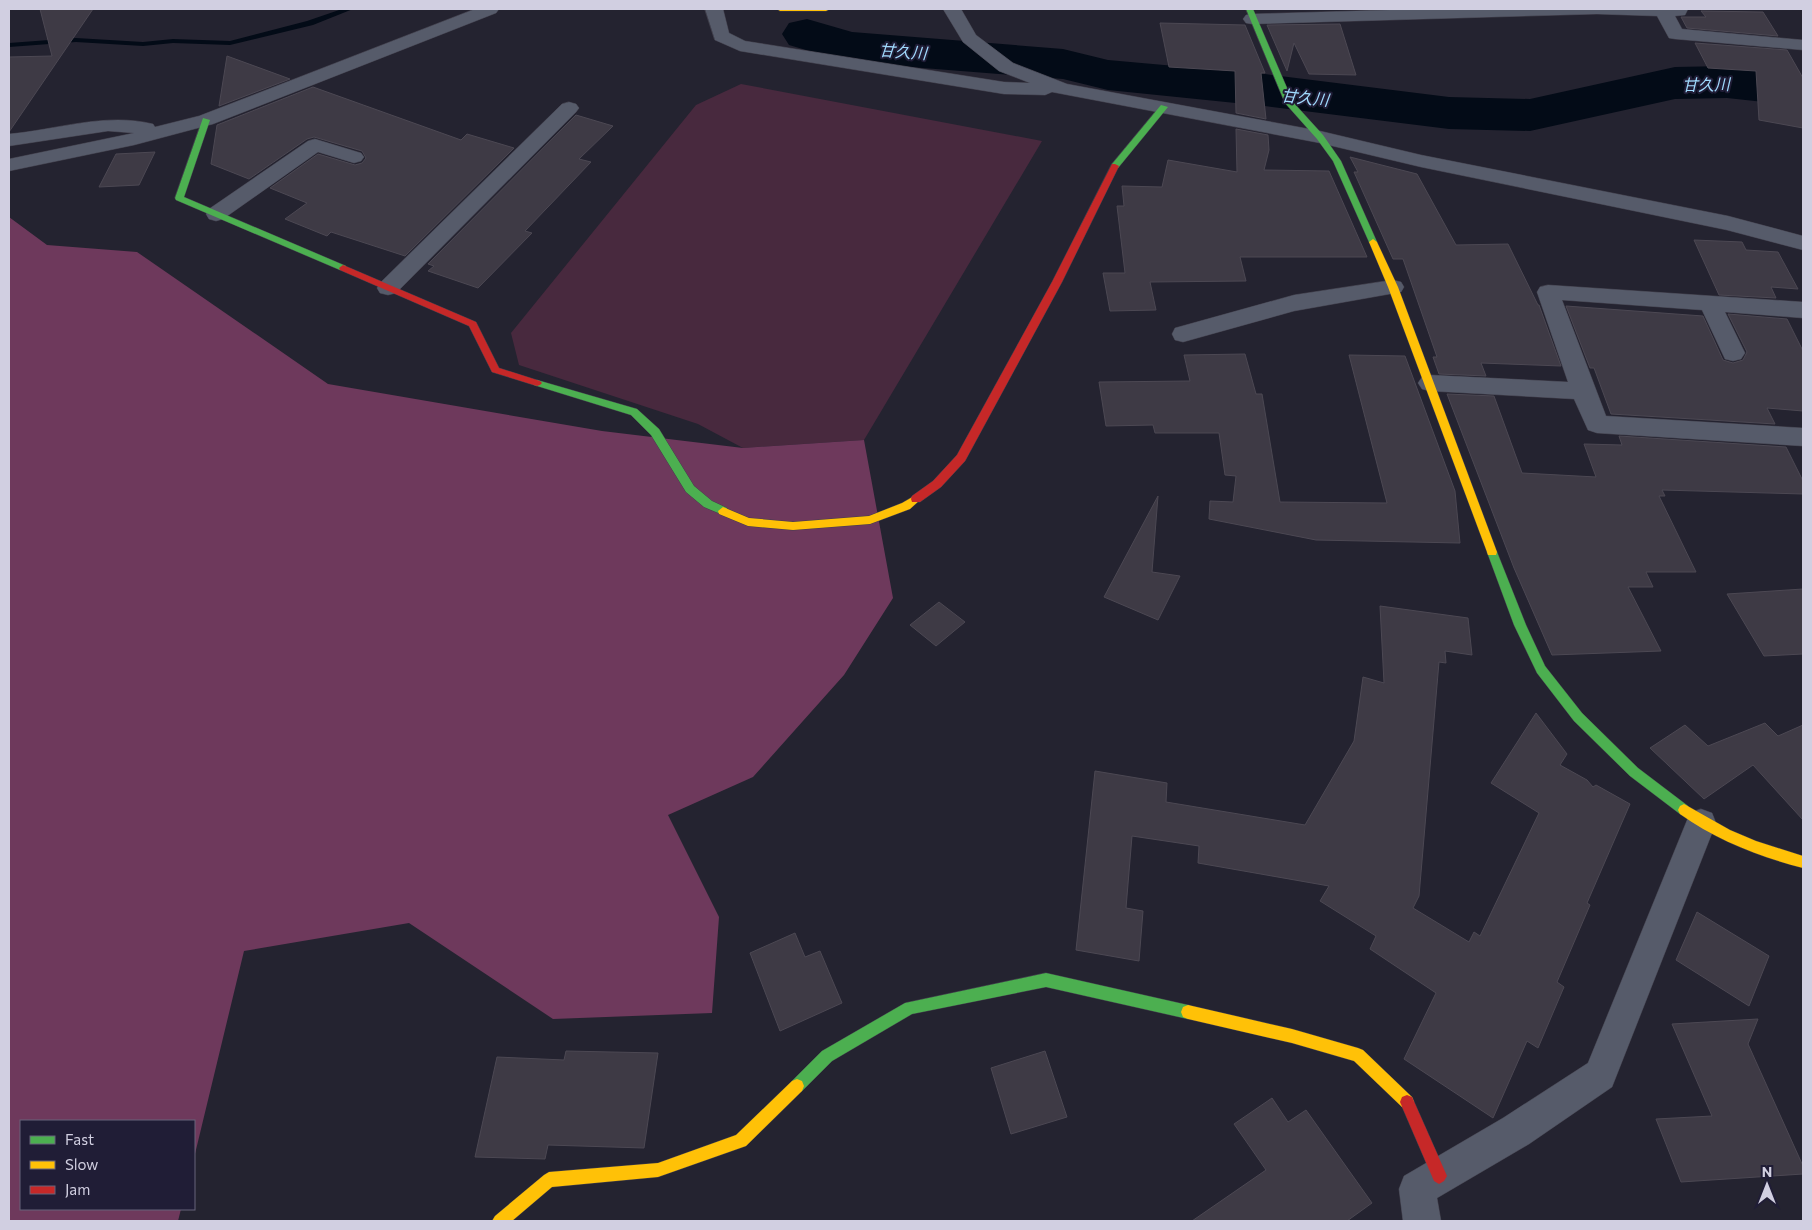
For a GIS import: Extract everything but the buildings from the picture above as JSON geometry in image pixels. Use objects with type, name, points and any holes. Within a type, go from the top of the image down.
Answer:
[{"type":"street","points":[[9,165],[166,132],[206,120],[490,9]]},
{"type":"street","points":[[714,9],[721,36],[740,46],[1004,88],[1062,89],[1164,107],[1320,137],[1421,161],[1728,223],[1803,243]]},
{"type":"street","points":[[780,9],[826,9]]},
{"type":"street","points":[[952,9],[970,38],[1006,67],[1062,89]]},
{"type":"street","points":[[1803,45],[1675,34],[1672,10],[1597,9],[1251,14],[1289,103],[1320,137],[1337,161],[1394,287],[1520,626],[1541,669],[1578,717],[1634,772],[1701,823],[1761,850],[1803,862]]},
{"type":"street","points":[[206,120],[179,198],[473,324],[495,370],[634,412],[655,432],[690,489],[708,504],[748,522],[793,526],[870,520],[906,506],[937,484],[962,458],[1057,282],[1114,168],[1164,107]]},
{"type":"street","points":[[388,288],[569,108]]},
{"type":"street","points":[[9,140],[21,140],[108,125],[154,129],[166,132]]},
{"type":"street","points":[[216,214],[315,145],[354,157]]},
{"type":"street","points":[[1183,334],[1294,303],[1394,287]]},
{"type":"street","points":[[1803,310],[1548,292],[1583,391],[1597,424],[1803,437]]},
{"type":"street","points":[[1710,304],[1734,353]]},
{"type":"street","points":[[1430,383],[1583,391]]},
{"type":"street","points":[[1415,1218],[1417,1189],[1516,1131],[1600,1075],[1701,823]]},
{"type":"street","points":[[500,1221],[549,1180],[658,1170],[741,1141],[828,1056],[910,1008],[1046,980],[1292,1036],[1358,1055],[1408,1103],[1439,1176]]},
{"type":"shaded area","points":[[741,84],[1042,141],[864,440],[743,448],[698,424],[519,365],[511,333],[696,105]]},
{"type":"shaded area","points":[[9,217],[47,245],[137,252],[328,384],[602,431],[743,448],[864,440],[893,598],[844,675],[753,777],[668,815],[719,917],[712,1013],[553,1019],[409,923],[244,951],[195,1154],[195,1120],[20,1120],[20,1210],[181,1210],[178,1221],[9,1221]]},
{"type":"waterway","points":[[9,45],[76,40],[143,44],[173,41],[230,43],[310,23],[349,9]]},
{"type":"waterway","name":"甘久川","points":[[807,34],[847,47],[1063,64],[1108,75],[1265,90],[1449,113],[1530,115],[1675,83],[1727,82],[1782,88],[1803,93]]},
{"type":"traffic: fast","points":[[1249,9],[1289,103],[1320,137],[1337,161],[1373,242]]},
{"type":"traffic: fast","points":[[1115,166],[1164,107]]},
{"type":"traffic: fast","points":[[206,120],[179,198],[343,268]]},
{"type":"traffic: fast","points":[[537,383],[634,412],[655,432],[690,489],[708,504],[723,511]]},
{"type":"traffic: fast","points":[[1492,552],[1520,625],[1541,669],[1578,717],[1634,772],[1684,810]]},
{"type":"traffic: fast","points":[[797,1086],[827,1056],[910,1008],[1046,980],[1188,1012]]},
{"type":"traffic: slow","points":[[780,9],[826,9]]},
{"type":"traffic: slow","points":[[1373,242],[1393,287],[1492,552]]},
{"type":"traffic: slow","points":[[723,511],[748,522],[793,526],[870,520],[906,506],[916,499]]},
{"type":"traffic: slow","points":[[1684,810],[1726,835],[1803,862]]},
{"type":"traffic: slow","points":[[1188,1012],[1292,1036],[1358,1055],[1407,1102]]},
{"type":"traffic: slow","points":[[500,1221],[549,1180],[658,1170],[741,1141],[797,1086]]},
{"type":"traffic: jam","points":[[916,499],[937,484],[961,458],[1057,282],[1115,166]]},
{"type":"traffic: jam","points":[[343,268],[473,324],[495,370],[537,383]]},
{"type":"traffic: jam","points":[[1407,1102],[1439,1176]]}]
